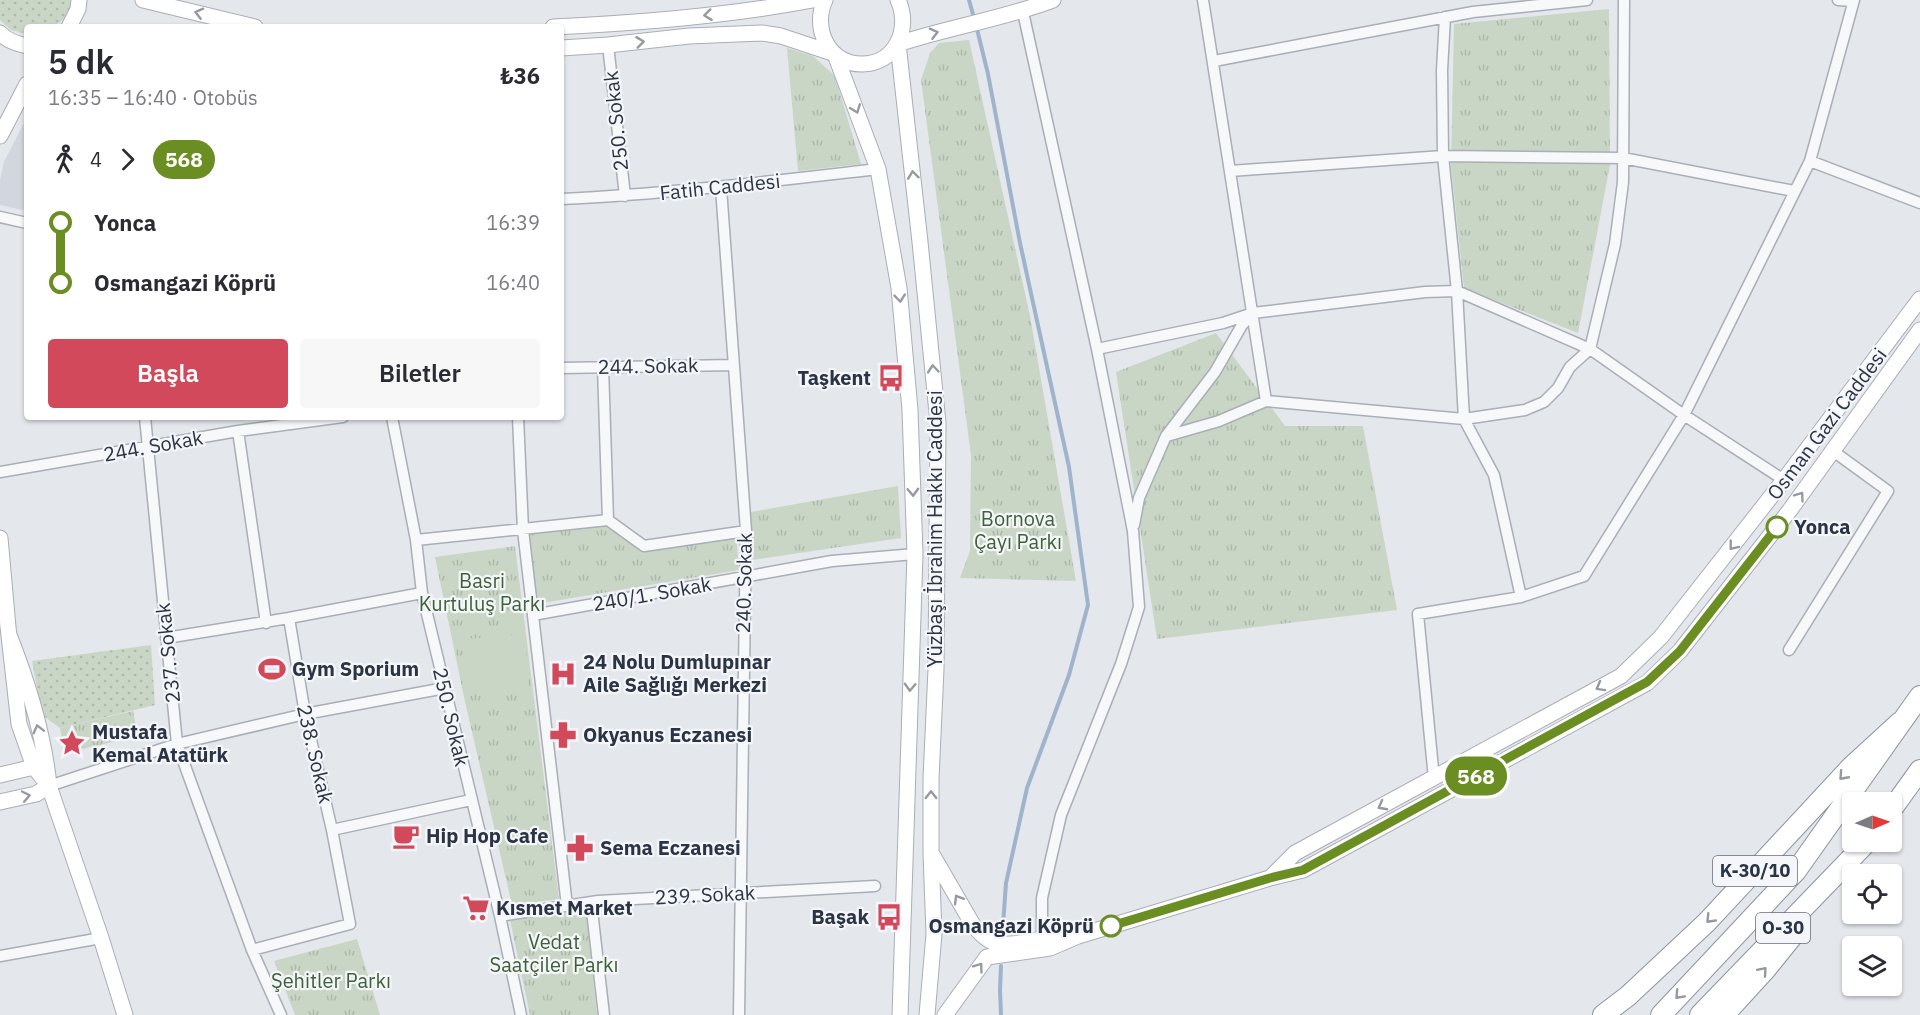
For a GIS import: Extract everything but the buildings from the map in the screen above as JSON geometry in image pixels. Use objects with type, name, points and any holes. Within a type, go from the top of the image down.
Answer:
[{"type":"highway","name":"O-30","points":[[1661,1015],[1796,871],[1920,696]]},
{"type":"highway","name":"K-30/10","points":[[1603,1015],[1628,996],[1707,922],[1852,766],[1900,722]]},
{"type":"highway","points":[[1902,795],[1920,771]]},
{"type":"highway","name":"O-30","points":[[1700,1015],[1858,852]]},
{"type":"highway","name":"K-30/10","points":[[1724,1015],[1766,969],[1860,852]]},
{"type":"main road","points":[[70,24],[78,9],[79,0]]},
{"type":"main road","points":[[143,0],[243,24]]},
{"type":"main road","points":[[767,9],[785,0]]},
{"type":"main road","points":[[564,26],[652,22],[767,9],[813,0]]},
{"type":"main road","name":"Yüzbaşı İbrahim Hakkı Caddesi","points":[[825,0],[819,21],[821,33],[826,45],[835,54],[878,169],[899,288],[909,399],[915,554],[900,1015]]},
{"type":"main road","name":"Yüzbaşı İbrahim Hakkı Caddesi","points":[[898,0],[904,21],[903,33],[898,44],[938,423],[936,669],[931,779],[934,934],[927,1015]]},
{"type":"main road","points":[[564,48],[739,32],[762,33],[781,36],[861,64],[875,62],[888,55],[898,44],[927,34],[1023,12],[1053,0]]},
{"type":"main road","points":[[0,33],[4,38],[24,45]]},
{"type":"main road","points":[[0,136],[24,90]]},
{"type":"main road","name":"Osman Gazi Caddesi","points":[[1270,878],[1295,853],[1621,676],[1661,637],[1784,480],[1920,299]]},
{"type":"main road","name":"Osman Gazi Caddesi","points":[[945,1015],[987,957],[1050,948],[1078,936],[1303,870],[1647,682],[1680,651],[1791,510],[1920,330]]},
{"type":"main road","points":[[0,538],[3,615],[26,679],[48,767],[50,786],[126,1015]]},
{"type":"main road","points":[[9,635],[19,724],[34,767],[50,786]]},
{"type":"main road","points":[[0,775],[34,767]]},
{"type":"main road","points":[[0,802],[36,794],[50,786]]},
{"type":"main road","name":"Osman Gazi Caddesi","points":[[931,853],[973,925],[981,935],[996,944],[1009,944],[1060,935],[1078,936]]},
{"type":"street","points":[[1203,0],[1266,401]]},
{"type":"street","points":[[1214,60],[1473,12],[1587,0]]},
{"type":"street","points":[[1166,436],[1219,421],[1266,401],[1464,419],[1525,410],[1544,402],[1558,388],[1570,367],[1590,349],[1615,244],[1623,182],[1624,0]]},
{"type":"street","points":[[1434,779],[1418,614],[1521,597],[1584,576],[1684,415],[1810,161],[1853,1],[1838,0]]},
{"type":"street","points":[[1023,12],[1097,349],[1133,531],[1139,607],[1121,664],[1061,815],[1042,898],[1042,938]]},
{"type":"street","points":[[1445,17],[1443,156],[1457,291],[1464,419],[1494,475],[1521,597]]},
{"type":"street","name":"250. Sokak","points":[[608,45],[625,196]]},
{"type":"street","points":[[1230,171],[1443,156],[1623,158],[1794,191]]},
{"type":"street","points":[[1810,161],[1920,203]]},
{"type":"street","name":"Fatih Caddesi","points":[[564,199],[721,188],[878,169]]},
{"type":"street","name":"240. Sokak","points":[[721,188],[746,531],[739,1015]]},
{"type":"street","points":[[0,217],[24,222]]},
{"type":"street","points":[[1097,349],[1223,323],[1253,313],[1425,292],[1457,291],[1590,349],[1684,415],[1784,480]]},
{"type":"street","points":[[1133,531],[1139,498],[1166,436],[1215,372],[1242,325],[1253,313]]},
{"type":"street","name":"244. Sokak","points":[[564,368],[734,364]]},
{"type":"street","points":[[603,367],[608,520]]},
{"type":"street","name":"237. Sokak","points":[[145,420],[177,744],[252,950],[280,1015]]},
{"type":"street","name":"244. Sokak","points":[[0,472],[238,431],[320,420]]},
{"type":"street","name":"250. Sokak","points":[[393,420],[416,540],[422,593],[500,916],[521,1015]]},
{"type":"street","points":[[518,420],[523,530],[567,906]]},
{"type":"street","points":[[238,431],[266,623]]},
{"type":"street","points":[[1788,650],[1888,490],[1833,451]]},
{"type":"street","points":[[416,540],[608,520],[644,546],[746,531]]},
{"type":"street","name":"240/1. Sokak","points":[[533,615],[832,561],[915,554]]},
{"type":"street","points":[[166,638],[266,623],[422,593]]},
{"type":"street","name":"238. Sokak","points":[[252,950],[350,924],[332,830],[304,714],[289,618]]},
{"type":"street","points":[[50,786],[177,744],[304,714],[445,688]]},
{"type":"street","points":[[332,830],[471,800]]},
{"type":"street","name":"239. Sokak","points":[[500,916],[591,902],[875,886]]},
{"type":"street","points":[[591,902],[604,1015]]},
{"type":"street","points":[[0,957],[101,938]]},
{"type":"shaded area","points":[[24,123],[24,210],[0,205],[0,180],[4,162]]},
{"type":"green space","points":[[0,0],[72,0],[66,16],[61,21],[56,24],[24,24],[24,33],[11,30],[0,20]]},
{"type":"green space","points":[[1609,9],[1610,165],[1578,333],[1464,288],[1451,165],[1454,24]]},
{"type":"green space","name":"Bornova Çayı Parkı","points":[[969,40],[1030,316],[1076,581],[960,578],[970,551],[971,455],[921,80],[930,53],[939,43]]},
{"type":"green space","points":[[787,48],[813,56],[835,76],[861,164],[798,171]]},
{"type":"green space","points":[[1216,333],[1285,426],[1363,426],[1397,610],[1157,639],[1116,372]]},
{"type":"green space","points":[[898,486],[901,538],[745,561],[745,513]]},
{"type":"green space","points":[[608,520],[644,546],[736,533],[739,570],[531,605],[523,530]]},
{"type":"green space","name":"Basri Kurtuluş Parkı","points":[[515,546],[559,899],[512,905],[464,697],[435,557]]},
{"type":"green space","points":[[525,634],[529,689],[470,694],[466,639]]},
{"type":"green space","points":[[151,645],[155,705],[60,728],[42,715],[32,661]]},
{"type":"green space","points":[[133,711],[138,736],[65,753],[60,728]]},
{"type":"green space","name":"Vedat Saatçiler Parkı","points":[[586,910],[597,1015],[530,1015],[510,920]]},
{"type":"green space","name":"Şehitler Parkı","points":[[357,939],[380,1015],[295,1015],[274,961]]},
{"type":"waterway","points":[[969,0],[974,18]]},
{"type":"waterway","points":[[976,25],[988,74],[1020,243],[1069,467],[1088,605],[1069,675],[1027,788],[1006,883],[1003,925]]},
{"type":"waterway","points":[[1001,966],[1001,1015]]},
{"type":"bus line","name":"568","points":[[1111,926],[1303,870],[1647,682],[1680,651],[1777,527]]},
{"type":"place","name":"Taşkent","points":[[891,378]]},
{"type":"place","name":"Yonca","points":[[1777,527]]},
{"type":"place","name":"Gym Sporium","points":[[272,669]]},
{"type":"place","name":"24 Nolu Dumlupınar Aile Sağlığı Merkezi","points":[[563,674]]},
{"type":"place","name":"Okyanus Eczanesi","points":[[563,735]]},
{"type":"place","name":"Mustafa Kemal Atatürk","points":[[72,743]]},
{"type":"place","name":"Hip Hop Cafe","points":[[406,836]]},
{"type":"place","name":"Sema Eczanesi","points":[[580,848]]},
{"type":"place","name":"Kısmet Market","points":[[476,908]]},
{"type":"place","name":"Başak","points":[[889,917]]},
{"type":"place","name":"Osmangazi Köprü","points":[[1111,926]]}]
